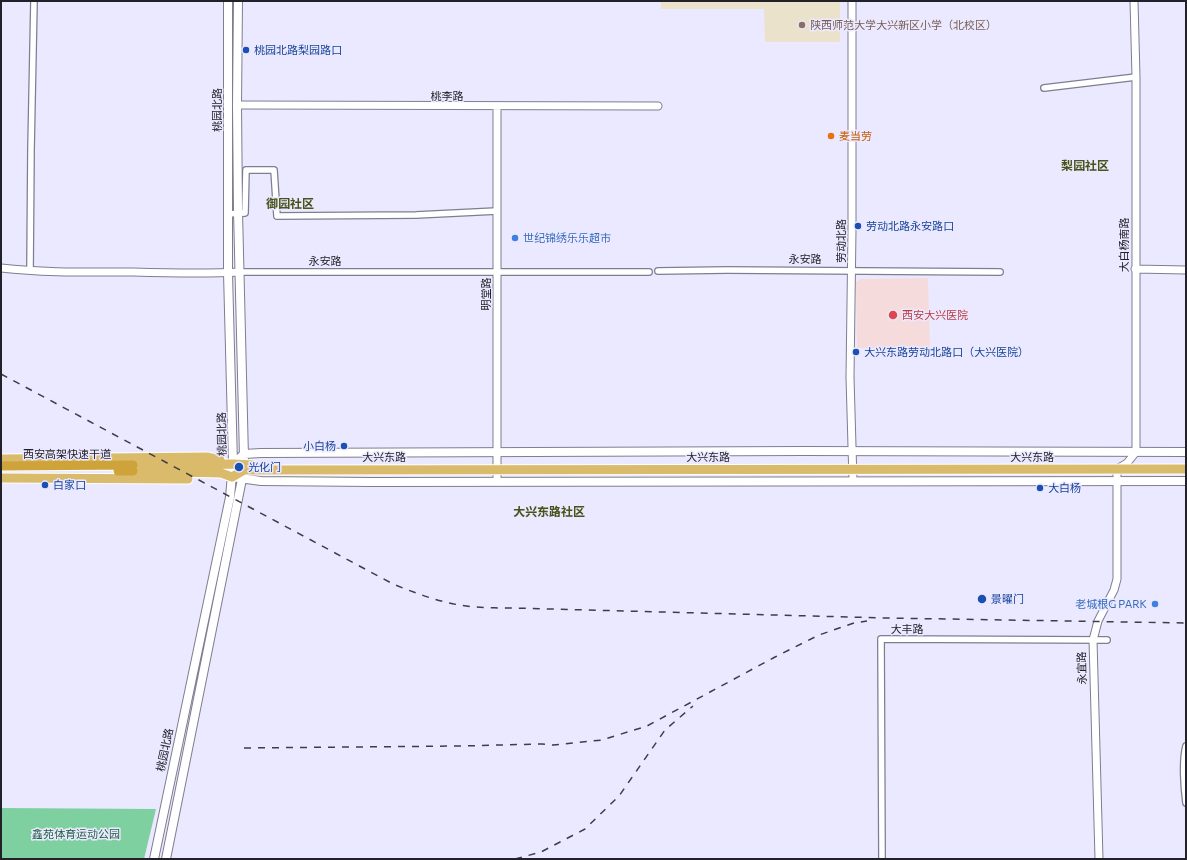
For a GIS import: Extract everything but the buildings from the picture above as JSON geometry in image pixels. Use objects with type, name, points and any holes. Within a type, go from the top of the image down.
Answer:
[{"type":"highway","name":"西安高架快速干道","points":[[1,466],[133,468]]},
{"type":"highway","name":"西安高架快速干道","points":[[1,472],[103,468]]},
{"type":"main road","name":"桃园北路","points":[[154,859],[230,496],[232,477],[233,464],[227,214],[228,1]]},
{"type":"main road","name":"桃园北路","points":[[166,859],[244,471],[238,213],[238,1]]},
{"type":"main road","points":[[233,464],[244,454],[261,453],[852,451],[1186,452]]},
{"type":"main road","name":"大兴东路","points":[[1,459],[207,457],[233,464],[244,471]]},
{"type":"main road","name":"大兴东路","points":[[853,467],[1186,463]]},
{"type":"main road","name":"大兴东路","points":[[133,468],[233,464]]},
{"type":"main road","name":"大兴东路","points":[[1,478],[221,479],[232,477],[244,471],[497,466],[1186,469]]},
{"type":"main road","points":[[133,468],[221,473],[232,477]]},
{"type":"main road","points":[[244,471],[261,481],[1186,481]]},
{"type":"street","points":[[30,270],[34,1]]},
{"type":"street","name":"劳动北路","points":[[852,1],[852,270],[850,377],[853,481]]},
{"type":"street","name":"大白杨南路","points":[[1134,1],[1136,77],[1136,452]]},
{"type":"street","points":[[1044,88],[1136,77]]},
{"type":"street","name":"桃李路","points":[[237,106],[658,106]]},
{"type":"street","name":"明堂路","points":[[496,107],[497,482]]},
{"type":"street","points":[[227,214],[245,213],[246,170],[274,170],[277,216],[416,215],[497,211]]},
{"type":"street","name":"永安路","points":[[1,268],[118,272],[228,273],[497,271],[650,272]]},
{"type":"street","points":[[1135,269],[1186,270]]},
{"type":"street","name":"永安路","points":[[658,271],[852,270],[1000,272]]},
{"type":"street","points":[[1116,481],[1117,469],[1127,463],[1136,452]]},
{"type":"street","name":"永宜路","points":[[1099,859],[1093,640],[1098,621],[1114,590],[1117,579],[1116,481]]},
{"type":"street","name":"大丰路","points":[[882,859],[881,638],[1107,640]]},
{"type":"street","points":[[1186,746],[1184,770],[1186,803]]},
{"type":"shaded area","name":"陕西师范大学大兴新区小学（北校区）","points":[[661,1],[840,1],[840,42],[765,42],[764,9],[661,9]]},
{"type":"shaded area","name":"西安大兴医院","points":[[928,278],[930,348],[857,348],[856,282],[860,279]]},
{"type":"green space","name":"鑫苑体育运动公园","points":[[1,808],[156,809],[144,859],[1,859]]},
{"type":"railway","points":[[1,374],[393,584],[423,596],[444,602],[465,606],[490,608],[887,618],[1186,623]]},
{"type":"railway","points":[[244,748],[553,745],[602,740],[647,726],[819,635],[854,623],[867,621]]},
{"type":"railway","points":[[515,859],[541,852],[585,829],[619,796],[665,730],[693,706]]},
{"type":"place","name":"陕西师范大学大兴新区小学（北校区）","points":[[802,25]]},
{"type":"place","name":"桃园北路梨园路口","points":[[246,50]]},
{"type":"place","name":"麦当劳","points":[[831,136]]},
{"type":"place","name":"劳动北路永安路口","points":[[858,226]]},
{"type":"place","name":"世纪锦绣乐乐超市","points":[[515,238]]},
{"type":"place","name":"西安大兴医院","points":[[893,315]]},
{"type":"place","name":"大兴东路劳动北路口（大兴医院）","points":[[856,352]]},
{"type":"place","name":"小白杨","points":[[344,446]]},
{"type":"place","name":"光化门","points":[[239,467]]},
{"type":"place","name":"白家口","points":[[45,485]]},
{"type":"place","name":"大白杨","points":[[1040,488]]},
{"type":"place","name":"景曜门","points":[[982,599]]},
{"type":"place","name":"老城根G PARK","points":[[1155,604]]},
{"type":"district","name":"梨园社区","points":[[1085,166]]},
{"type":"district","name":"御园社区","points":[[290,204]]},
{"type":"district","name":"大兴东路社区","points":[[549,512]]}]
